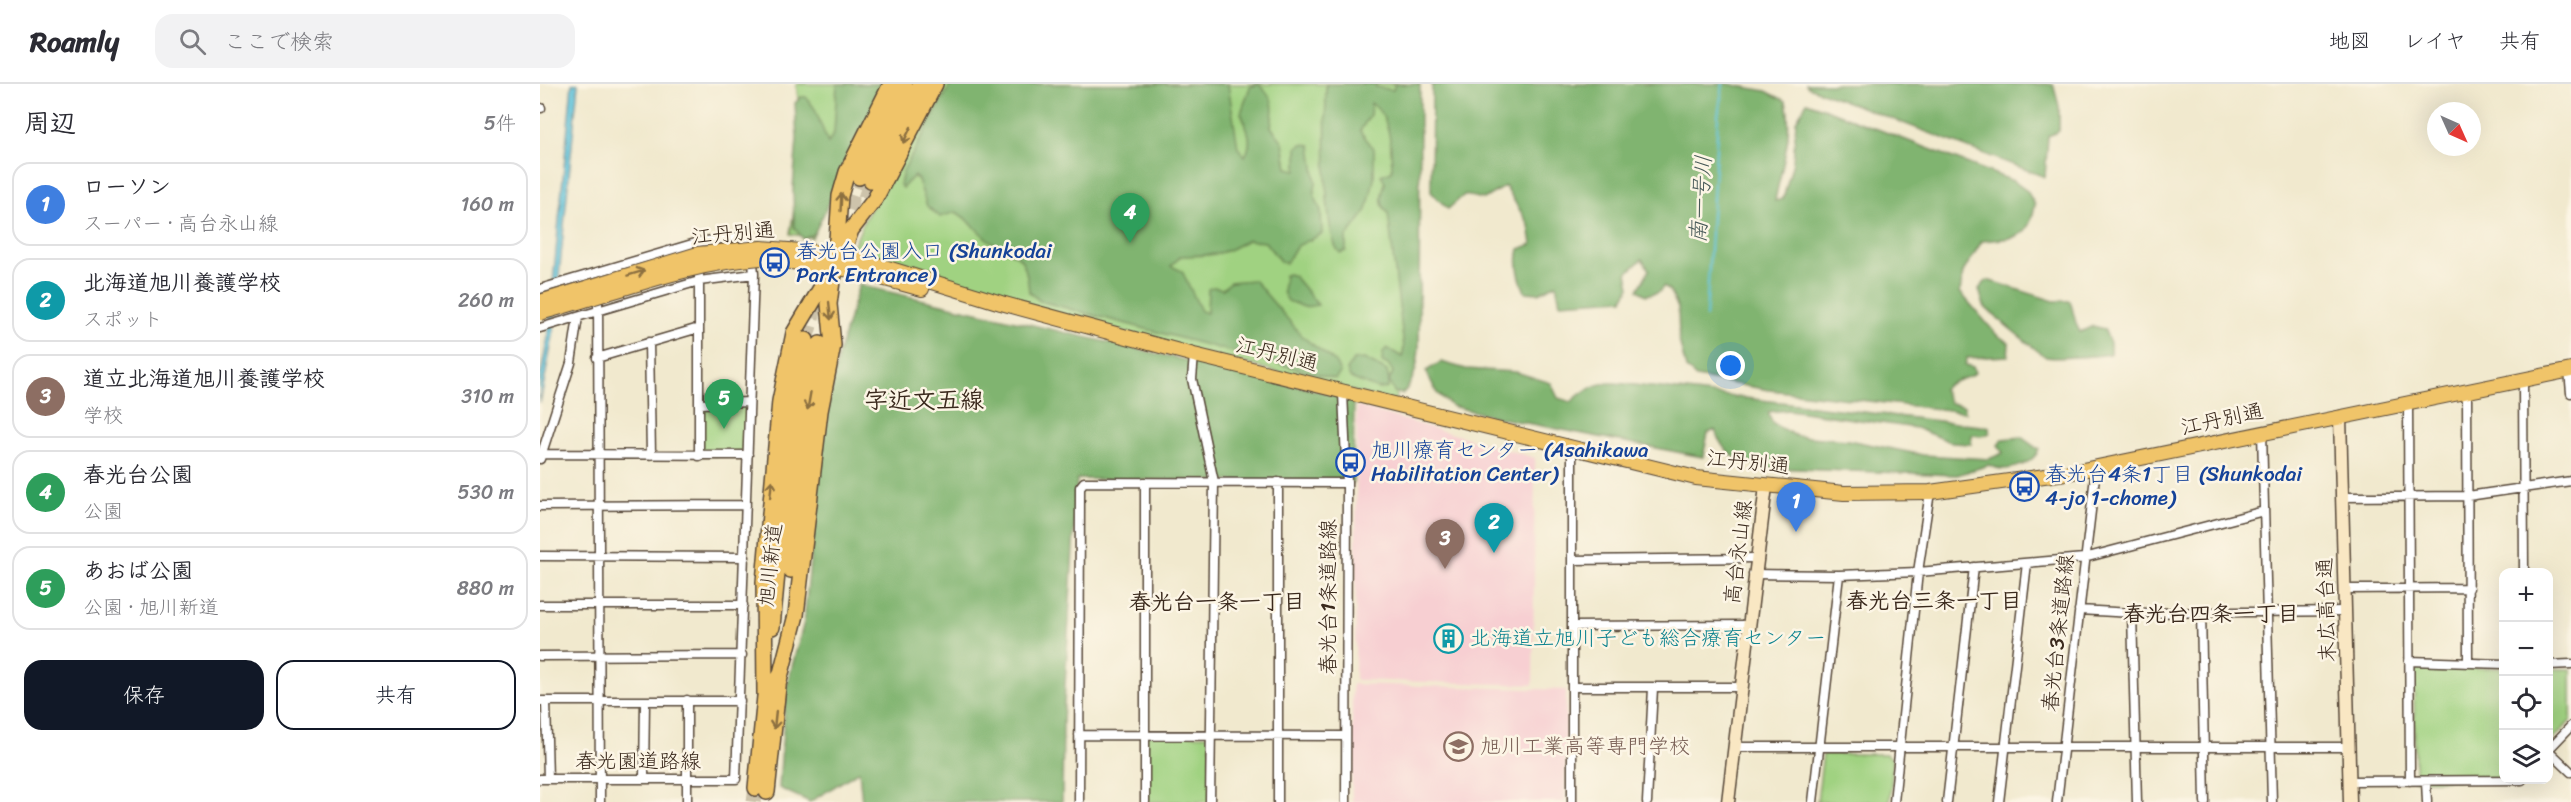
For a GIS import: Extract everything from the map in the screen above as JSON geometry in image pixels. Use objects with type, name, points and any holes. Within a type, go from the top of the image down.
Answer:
[{"type":"highway","points":[[778,685],[796,615],[820,411],[833,345],[829,304],[839,233],[840,196],[847,172],[891,84]]},
{"type":"highway","points":[[904,84],[865,178],[920,84]]},
{"type":"highway","points":[[765,694],[764,582],[780,401],[794,333],[802,317],[813,303],[851,230],[875,199],[935,84]]},
{"type":"highway","name":"旭川新道","points":[[813,342],[778,685],[761,790],[765,694],[794,404],[813,342]]},
{"type":"main road","name":"江丹別通","points":[[540,313],[699,266],[761,253]]},
{"type":"main road","name":"江丹別通","points":[[540,302],[698,254],[761,253],[835,261],[1343,393],[1696,478],[1844,493],[1930,492],[2096,468],[2570,370]]},
{"type":"street","points":[[540,289],[699,242],[744,238],[752,250],[754,274],[740,701],[543,701],[544,779]]},
{"type":"street","points":[[699,242],[699,456]]},
{"type":"street","points":[[597,272],[600,802]]},
{"type":"street","points":[[540,328],[699,281],[754,274]]},
{"type":"street","points":[[575,318],[571,363],[541,457],[748,455]]},
{"type":"street","points":[[597,358],[699,328]]},
{"type":"street","points":[[649,342],[651,455]]},
{"type":"street","points":[[1194,355],[1192,379],[1214,482],[1210,802]]},
{"type":"street","points":[[2570,370],[2571,393]]},
{"type":"street","points":[[2523,380],[2524,568]]},
{"type":"street","points":[[2467,391],[2469,662]]},
{"type":"street","name":"春光台1条道路線","points":[[1343,393],[1347,483],[1346,802]]},
{"type":"street","points":[[700,404],[749,402]]},
{"type":"street","points":[[2408,403],[2410,781]]},
{"type":"street","name":"末広高台通","points":[[2340,417],[2350,802]]},
{"type":"street","points":[[2262,432],[2272,802]]},
{"type":"street","points":[[1572,449],[1572,802]]},
{"type":"street","name":"春光台3条道路線","points":[[2057,802],[2096,468]]},
{"type":"street","points":[[2342,497],[2468,496],[2571,481]]},
{"type":"street","points":[[1079,802],[1080,487],[1084,482],[1347,483]]},
{"type":"street","points":[[1145,482],[1145,802]]},
{"type":"street","points":[[1278,482],[1278,802]]},
{"type":"street","name":"高台永山線","points":[[1728,802],[1740,687],[1766,486]]},
{"type":"street","points":[[1894,802],[1918,572],[1930,492]]},
{"type":"street","points":[[540,506],[747,505]]},
{"type":"street","points":[[1754,574],[1839,575],[1918,572],[2084,558],[2264,511]]},
{"type":"street","points":[[540,556],[744,557]]},
{"type":"street","points":[[1572,560],[1756,558]]},
{"type":"street","points":[[2000,802],[2027,563]]},
{"type":"street","points":[[1947,802],[1974,567]]},
{"type":"street","points":[[1813,802],[1839,575]]},
{"type":"street","points":[[2344,590],[2469,588]]},
{"type":"street","points":[[540,605],[743,605]]},
{"type":"street","points":[[2079,610],[2132,613],[2346,611]]},
{"type":"street","points":[[2200,612],[2205,802]]},
{"type":"street","points":[[2132,613],[2137,802]]},
{"type":"street","points":[[1572,626],[1748,625]]},
{"type":"street","points":[[540,656],[742,655]]},
{"type":"street","points":[[2409,661],[2499,664]]},
{"type":"street","points":[[2553,665],[2571,664]]},
{"type":"street","points":[[1572,687],[1740,687]]},
{"type":"street","points":[[1647,802],[1653,688]]},
{"type":"street","points":[[687,700],[687,802]]},
{"type":"street","points":[[644,779],[645,701]]},
{"type":"street","name":"春光園道路線","points":[[544,779],[736,779],[740,701]]},
{"type":"street","points":[[2553,745],[2571,726]]},
{"type":"street","points":[[1079,735],[1346,736]]},
{"type":"street","points":[[1734,747],[2348,747]]},
{"type":"street","points":[[2553,755],[2571,772]]},
{"type":"street","points":[[2350,781],[2499,780]]},
{"type":"street","points":[[2426,781],[2427,802]]},
{"type":"shaded area","points":[[1357,406],[1535,458],[1533,685],[1355,680]]},
{"type":"shaded area","name":"旭川工業高等専門学校","points":[[1352,684],[1566,690],[1565,802],[1352,802]]},
{"type":"green space","points":[[796,84],[882,84],[841,166],[812,238],[790,234],[804,146]]},
{"type":"green space","points":[[837,84],[886,84],[814,234],[803,239],[794,227],[793,188],[797,139],[795,103],[801,97],[806,97],[815,109],[828,143],[834,133]]},
{"type":"green space","points":[[942,84],[1404,84],[1407,350],[1395,402],[1003,301],[857,252],[854,245],[864,221]]},
{"type":"green space","points":[[951,84],[1228,84],[1238,148],[1245,156],[1249,140],[1241,113],[1250,87],[1258,84],[1271,99],[1273,108],[1271,127],[1283,142],[1287,168],[1297,170],[1297,147],[1302,144],[1311,145],[1316,183],[1314,194],[1321,211],[1322,234],[1297,246],[1286,263],[1280,261],[1265,242],[1247,240],[1222,252],[1181,256],[1171,266],[1182,271],[1201,311],[1207,313],[1208,289],[1214,287],[1223,289],[1230,282],[1254,280],[1303,337],[1335,362],[1340,373],[1335,379],[1040,301],[1029,292],[1021,259],[985,237],[956,212],[940,217],[927,206],[918,180],[914,176],[902,188],[900,185],[903,171]]},
{"type":"green space","points":[[1326,84],[1375,84],[1376,87],[1393,90],[1395,84],[1420,84],[1419,347],[1415,372],[1410,384],[1402,394],[1394,392],[1389,381],[1393,372],[1389,365],[1382,362],[1383,352],[1387,348],[1402,357],[1404,348],[1388,213],[1383,206],[1382,199],[1385,183],[1381,175],[1392,171],[1387,125],[1378,109],[1371,103],[1370,115],[1360,131],[1374,149],[1374,179],[1367,210],[1346,238],[1346,251],[1340,253],[1334,242],[1327,200]]},
{"type":"green space","points":[[1432,84],[1728,84],[1766,91],[1786,101],[1788,114],[1788,139],[1775,201],[1783,199],[1793,162],[1796,121],[1807,102],[2013,181],[2027,191],[2035,205],[2028,226],[2024,232],[2011,238],[1982,241],[1963,272],[1960,292],[1996,334],[2009,343],[2008,356],[1967,358],[1965,365],[1973,367],[1975,373],[1950,383],[1943,389],[1950,403],[1964,406],[1965,412],[1769,390],[1696,377],[1686,368],[1679,340],[1678,308],[1670,291],[1664,286],[1659,292],[1646,295],[1638,290],[1649,270],[1642,259],[1627,273],[1630,287],[1623,299],[1560,303],[1556,284],[1539,293],[1525,292],[1519,276],[1517,260],[1519,249],[1532,244],[1529,225],[1505,186],[1484,199],[1464,195],[1448,209],[1431,192]]},
{"type":"green space","points":[[1806,84],[2053,84],[2059,106],[2059,131],[2048,136],[2045,177],[1808,87]]},
{"type":"green space","points":[[1285,275],[1294,276],[1318,305],[1304,307],[1288,301],[1283,292]]},
{"type":"green space","points":[[1987,280],[2054,301],[2070,301],[2080,332],[2093,326],[2104,329],[2110,343],[2110,354],[2046,357],[1985,307],[1979,289]]},
{"type":"green space","points":[[859,285],[1354,399],[1353,483],[1077,479],[1063,721],[1062,802],[862,802],[859,771],[810,802],[779,788],[786,689],[804,622],[823,434],[838,356]]},
{"type":"green space","points":[[1364,359],[1387,371],[1388,388],[1378,389],[1350,378],[1347,370],[1353,360]]},
{"type":"green space","points":[[1441,362],[1466,369],[1516,372],[1551,383],[1558,398],[1571,402],[1591,387],[1618,383],[1989,427],[1990,433],[1981,436],[1972,435],[1971,444],[1953,443],[1916,428],[1789,410],[1768,412],[1773,424],[1796,436],[1848,440],[1923,455],[1989,459],[2003,453],[1998,445],[2003,439],[2021,437],[2039,450],[2030,460],[2017,467],[2002,469],[1989,465],[1957,475],[1770,468],[1743,461],[1729,453],[1723,447],[1715,430],[1708,433],[1703,457],[1500,418],[1452,406],[1437,393],[1426,371]]},
{"type":"green space","points":[[749,402],[748,455],[699,456],[700,404]]},
{"type":"green space","points":[[2414,668],[2499,668],[2499,780],[2415,780]]},
{"type":"green space","points":[[2553,669],[2571,669],[2571,720],[2553,740]]},
{"type":"green space","points":[[1146,735],[1210,735],[1210,802],[1145,802]]},
{"type":"green space","points":[[1823,754],[1886,754],[1893,759],[1890,802],[1817,802]]},
{"type":"water","points":[[572,84],[578,84],[553,336],[540,403],[540,379],[548,336]]},
{"type":"waterway","name":"南一号川","points":[[1706,317],[1718,116],[1723,84]]},
{"type":"tunnel","points":[[840,231],[859,177]]},
{"type":"tunnel","points":[[858,220],[871,180]]},
{"type":"tunnel","points":[[806,340],[818,297]]},
{"type":"tunnel","points":[[754,802],[756,788]]},
{"type":"place","name":"春光台公園","points":[[1130,243]]},
{"type":"place","name":"春光台公園入口 (Shunkodai Park Entrance)","points":[[775,263]]},
{"type":"place","name":"あおば公園","points":[[724,429]]},
{"type":"place","name":"旭川療育センター (Asahikawa Habilitation Center)","points":[[1350,462]]},
{"type":"place","name":"春光台4条1丁目 (Shunkodai 4-jo 1-chome)","points":[[2024,486]]},
{"type":"place","name":"ローソン","points":[[1796,532]]},
{"type":"place","name":"北海道旭川養護学校","points":[[1494,553]]},
{"type":"place","name":"道立北海道旭川養護学校","points":[[1445,569]]},
{"type":"place","name":"北海道立旭川子ども総合療育センター","points":[[1449,638]]},
{"type":"place","name":"旭川工業高等専門学校","points":[[1459,746]]},
{"type":"district","name":"字近文五線","points":[[924,400]]},
{"type":"district","name":"春光台三条一丁目","points":[[1934,600]]},
{"type":"district","name":"春光台一条一丁目","points":[[1217,601]]},
{"type":"district","name":"春光台四条一丁目","points":[[2211,613]]}]
